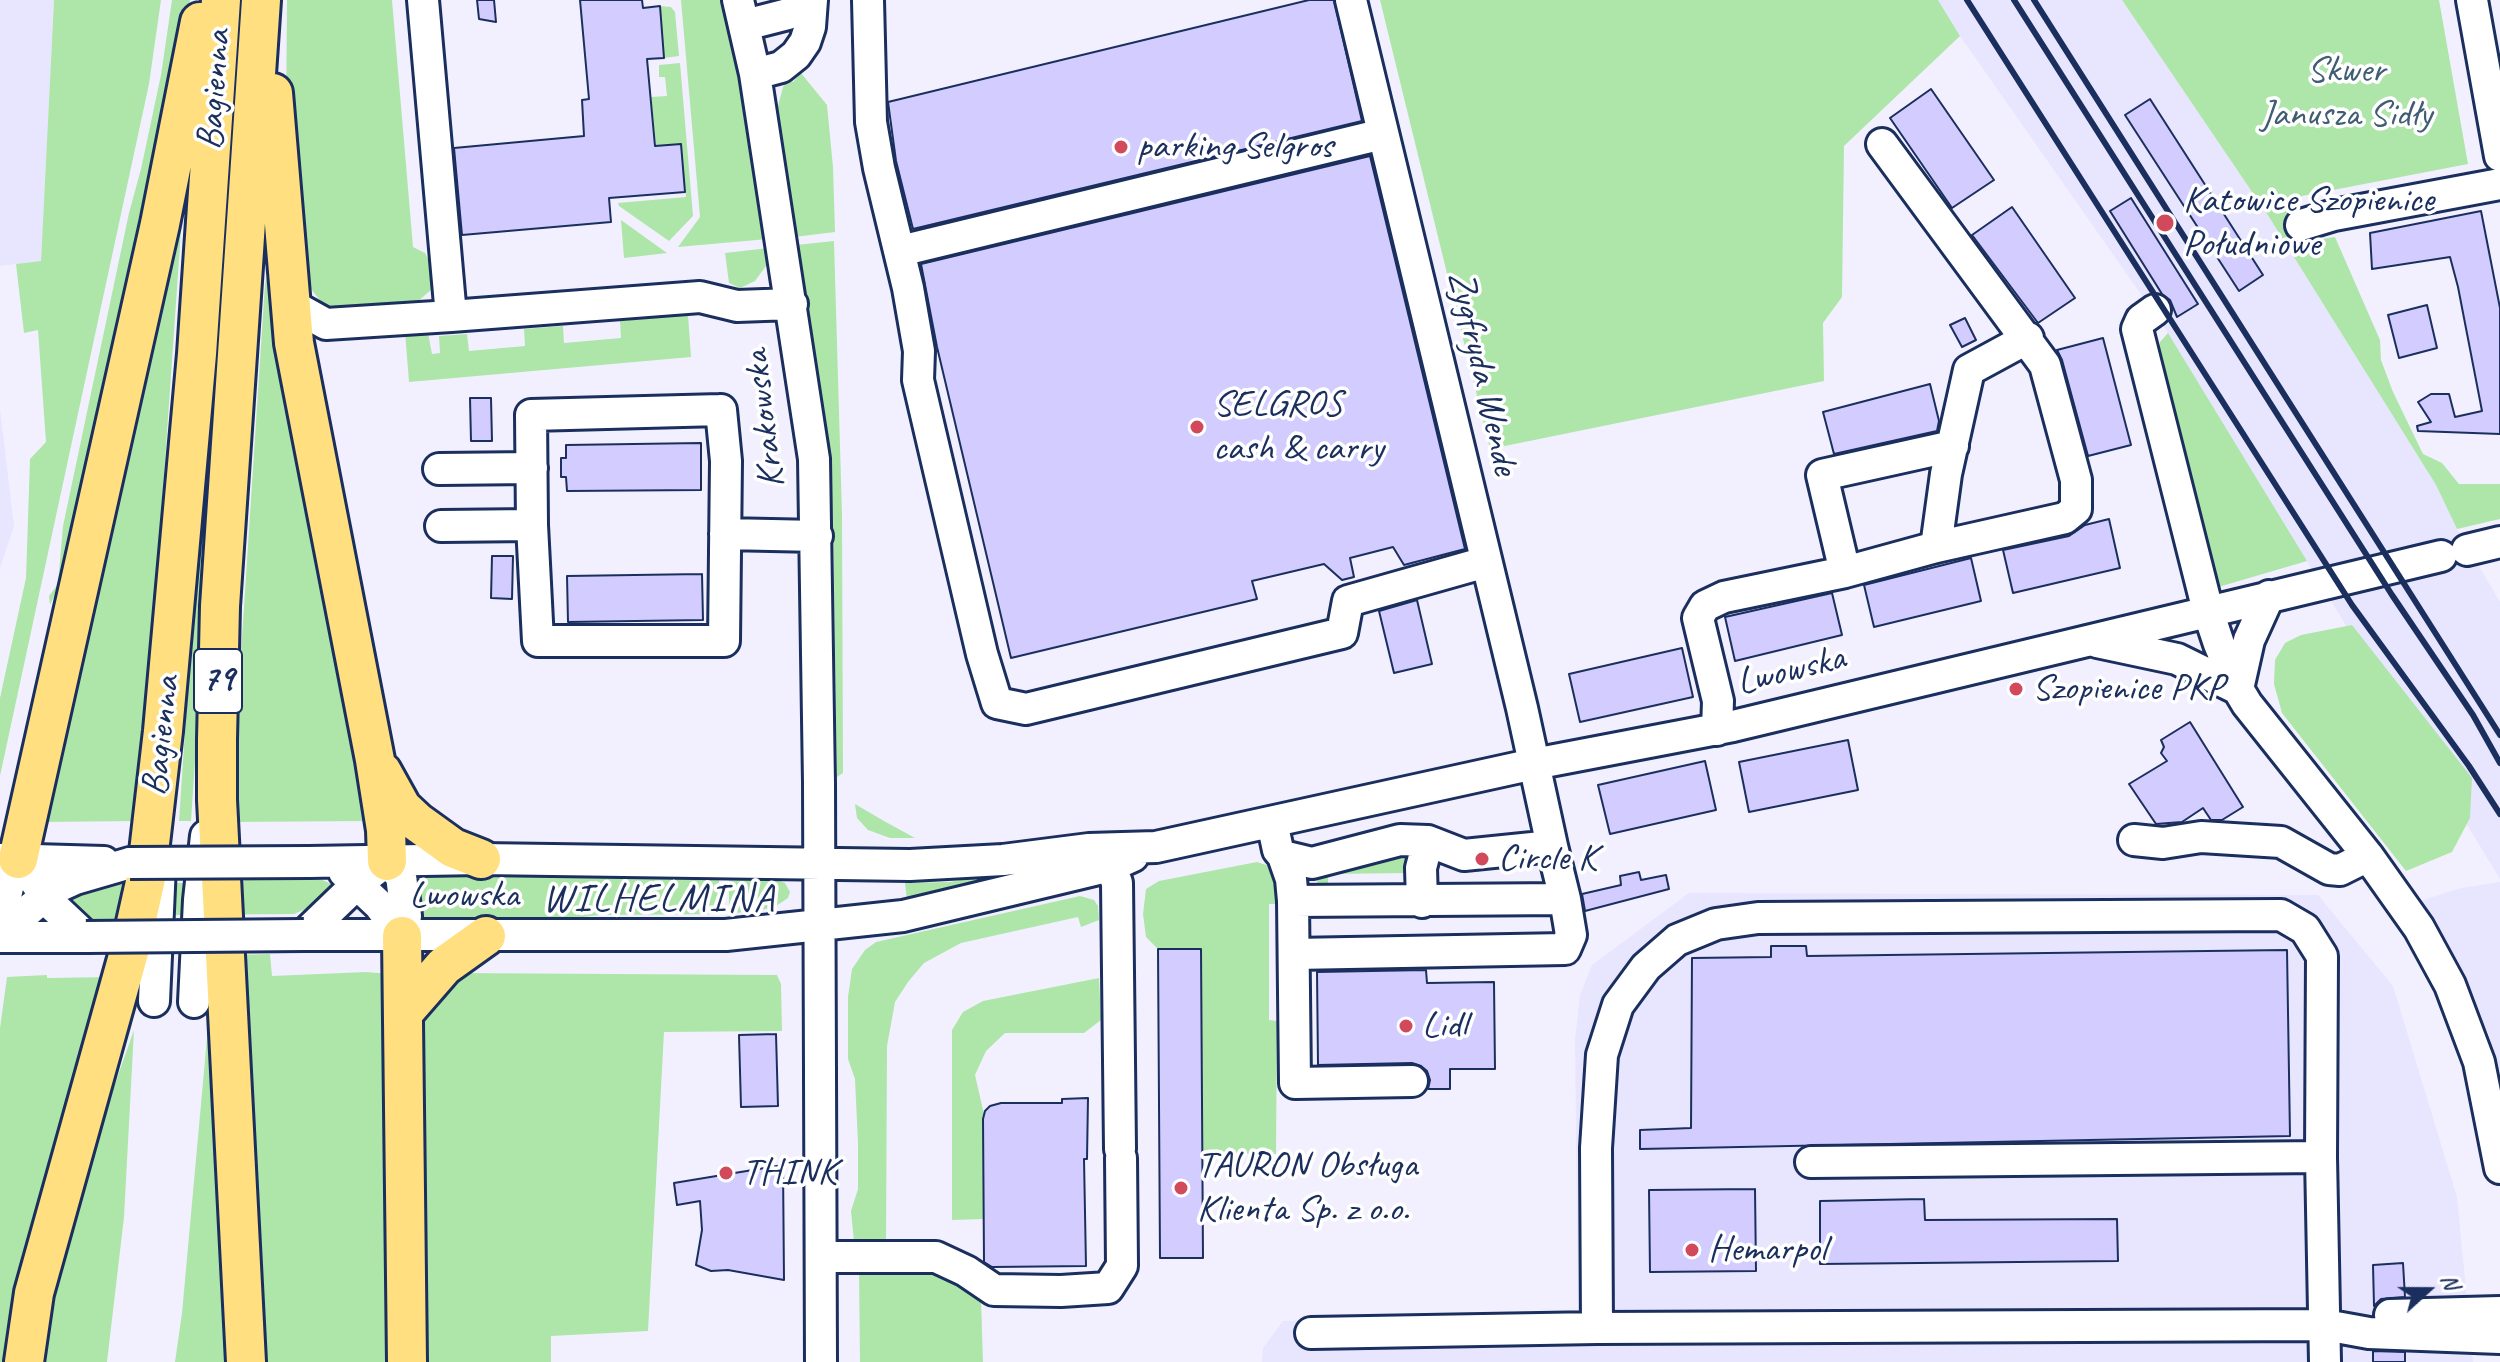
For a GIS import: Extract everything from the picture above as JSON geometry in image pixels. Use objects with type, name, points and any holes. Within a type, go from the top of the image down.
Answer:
[{"type":"main road","points":[[37,878],[36,779],[160,224],[204,0]]},
{"type":"main road","name":"Bagienna","points":[[24,1362],[34,1293],[139,913],[163,731],[197,354],[221,0]]},
{"type":"main road","points":[[263,0],[290,304],[314,454],[386,830],[373,872]]},
{"type":"main road","name":"Bagienna","points":[[246,1362],[218,815],[217,739],[224,533],[263,0]]},
{"type":"main road","points":[[375,760],[402,808],[435,838],[481,859]]},
{"type":"main road","points":[[0,817],[36,779]]},
{"type":"main road","points":[[402,936],[407,1362]]},
{"type":"main road","points":[[404,1012],[444,966],[486,936]]},
{"type":"street","points":[[423,0],[451,316]]},
{"type":"street","points":[[742,13],[788,14],[809,0]]},
{"type":"street","points":[[755,74],[781,67],[796,55],[810,27],[809,0]]},
{"type":"street","points":[[868,0],[871,122],[879,168],[900,251],[919,351],[918,380],[979,643],[997,703],[1026,709],[1342,633],[1348,601],[1486,562]]},
{"type":"street","name":"Zygfryda Wende","points":[[1294,954],[1565,949],[1571,935],[1534,764],[1351,0]]},
{"type":"street","points":[[2472,0],[2500,156]]},
{"type":"street","name":"Krakowska","points":[[742,13],[755,74],[814,459],[820,863],[818,926]]},
{"type":"street","points":[[900,251],[1383,134]]},
{"type":"street","points":[[1717,730],[1718,701],[1698,618],[1705,606],[1724,597],[1845,572],[1936,547],[2065,518],[2076,509],[2076,480],[2045,365],[1882,144]]},
{"type":"street","points":[[2301,225],[2500,184]]},
{"type":"street","points":[[290,304],[326,324],[700,297],[737,306],[792,304]]},
{"type":"street","points":[[2155,310],[2141,320],[2137,329],[2208,611],[2238,689],[2265,728],[2368,856],[2419,928],[2450,985],[2479,1062],[2500,1168]]},
{"type":"street","points":[[1936,547],[1969,370],[2028,338]]},
{"type":"street","points":[[721,410],[726,461],[724,641],[538,641],[532,525],[531,415],[721,410]]},
{"type":"street","points":[[1845,572],[1822,475],[1953,446]]},
{"type":"street","points":[[439,469],[532,468]]},
{"type":"street","points":[[441,526],[532,525]]},
{"type":"street","points":[[725,534],[817,536]]},
{"type":"street","name":"Lwowska","points":[[0,936],[37,878],[75,879],[130,863],[320,862],[373,872],[481,859],[910,865],[1003,860],[1089,849],[1156,847],[1534,764],[1717,730],[2500,542]]},
{"type":"street","points":[[2238,689],[2249,640],[2269,596]]},
{"type":"street","points":[[2089,640],[2177,659],[2238,689]]},
{"type":"street","points":[[154,1001],[163,731]]},
{"type":"street","points":[[194,1002],[199,900],[217,739]]},
{"type":"street","points":[[1272,822],[1278,850],[1298,859],[1400,840],[1428,841],[1464,855],[1552,846]]},
{"type":"street","points":[[2134,840],[2163,843],[2201,837],[2281,842],[2329,869],[2340,870],[2368,856]]},
{"type":"street","points":[[1422,902],[1421,868],[1428,841]]},
{"type":"street","name":"Lwowska","points":[[0,936],[726,935],[903,916],[1111,866],[1156,847]]},
{"type":"street","points":[[1298,859],[1291,879],[1300,901],[1294,954],[1295,1083],[1412,1081]]},
{"type":"street","points":[[821,1257],[936,1257],[966,1271],[994,1290],[1108,1288],[1122,1266],[1117,883],[1111,866]]},
{"type":"street","points":[[304,935],[373,872],[401,876],[406,916],[402,936]]},
{"type":"street","points":[[0,923],[10,879],[37,878],[86,937]]},
{"type":"street","points":[[1300,901],[1565,899]]},
{"type":"street","points":[[1597,1328],[1596,1148],[1602,1055],[1618,1005],[1646,967],[1677,940],[1716,924],[1758,918],[2281,915],[2305,929],[2322,956],[2321,1157],[2325,1362]]},
{"type":"street","points":[[818,926],[821,1362]]},
{"type":"street","points":[[1811,1162],[2321,1157]]},
{"type":"street","points":[[2325,1325],[2368,1315],[2500,1312]]},
{"type":"street","points":[[1311,1333],[1597,1328],[2325,1325],[2369,1333],[2500,1338]]},
{"type":"shaded area","points":[[0,0],[54,0],[41,261],[0,266]]},
{"type":"shaded area","points":[[1938,0],[2122,0],[2269,217],[2436,485],[2457,529],[2500,602],[2500,879],[2168,333]]},
{"type":"shaded area","points":[[0,409],[14,526],[0,568]]},
{"type":"shaded area","points":[[2500,882],[2500,1103],[2490,1037],[2417,902],[2461,888]]},
{"type":"shaded area","points":[[1689,893],[2318,895],[2393,986],[2457,1197],[2473,1362],[1262,1362],[1263,1348],[1283,1321],[1578,1310],[1575,1040],[1580,995],[1592,965]]},
{"type":"green space","points":[[54,0],[161,0],[149,84],[0,776],[0,698],[26,578],[30,459],[46,442],[38,330],[24,333],[16,264],[41,261]]},
{"type":"green space","points":[[172,0],[190,0],[187,25],[70,562],[50,605],[49,596],[58,584],[63,526],[161,75]]},
{"type":"green space","points":[[234,0],[246,0],[191,821],[179,821]]},
{"type":"green space","points":[[287,0],[392,0],[413,247],[425,253],[432,267],[432,289],[416,303],[336,310],[321,302],[305,281],[286,121]]},
{"type":"green space","points":[[681,0],[721,0],[740,82],[768,239],[678,247],[700,217]]},
{"type":"green space","points":[[1380,0],[1938,0],[1960,36],[1844,146],[1842,297],[1823,323],[1824,381],[1490,449]]},
{"type":"green space","name":"Skwer Janusza Sidły","points":[[2122,0],[2439,0],[2468,164],[2302,196],[2290,206],[2314,240],[2335,237],[2380,340],[2381,360],[2393,392],[2423,454],[2442,463],[2459,484],[2500,484],[2500,519],[2457,529],[2436,485],[2269,217]]},
{"type":"green space","points":[[660,6],[671,7],[675,12],[679,56],[664,58]]},
{"type":"green space","points":[[680,63],[693,216],[669,241],[618,203],[686,197],[681,144],[656,146],[651,97],[667,96],[665,77],[659,77],[659,65]]},
{"type":"green space","points":[[801,73],[827,105],[835,232],[794,237],[777,123],[783,87],[789,79],[793,82]]},
{"type":"green space","points":[[183,202],[140,821],[41,822]]},
{"type":"green space","points":[[621,220],[667,253],[624,258]]},
{"type":"green space","points":[[834,241],[842,514],[843,773],[837,777],[833,518],[796,245]]},
{"type":"green space","points":[[769,248],[771,259],[755,281],[740,288],[729,283],[725,253]]},
{"type":"green space","points":[[270,261],[371,821],[233,822],[265,284]]},
{"type":"green space","points":[[688,315],[691,357],[409,382],[405,332],[423,330],[428,333],[432,354],[440,353],[439,336],[467,334],[469,351],[525,346],[524,329],[563,326],[564,343],[621,338],[620,321]]},
{"type":"green space","points":[[2168,333],[2307,561],[2215,588],[2158,361],[2160,342]]},
{"type":"green space","points":[[2352,625],[2472,778],[2470,818],[2452,852],[2406,871],[2282,713],[2274,684],[2275,660],[2285,643],[2301,635]]},
{"type":"green space","points":[[855,804],[915,838],[890,838],[868,830],[857,818]]},
{"type":"green space","points":[[1409,848],[1410,873],[1328,874],[1328,889],[1317,883],[1318,873]]},
{"type":"green space","points":[[1257,862],[1272,867],[1286,904],[1269,904],[1269,1020],[1277,1021],[1276,1154],[1202,1153],[1201,949],[1158,949],[1146,937],[1143,914],[1146,889],[1159,881]]},
{"type":"green space","points":[[286,873],[308,874],[334,885],[315,905],[294,914],[172,915],[144,922],[98,923],[76,913],[65,895],[104,883],[230,883]]},
{"type":"green space","points":[[719,873],[719,914],[600,915],[514,925],[416,925],[412,874]]},
{"type":"green space","points":[[729,873],[769,876],[785,883],[790,892],[788,898],[773,908],[729,914]]},
{"type":"green space","points":[[1010,873],[1011,878],[907,901],[905,883],[950,882]]},
{"type":"green space","points":[[1080,896],[1094,900],[1098,906],[1099,920],[1081,927],[1078,917],[961,943],[924,963],[908,982],[895,1002],[887,1046],[886,1250],[854,1242],[851,1211],[858,1189],[858,1143],[855,1079],[848,1059],[848,997],[852,969],[865,950],[876,942]]},
{"type":"green space","points":[[270,954],[272,976],[366,972],[391,974],[395,1362],[257,1362],[235,955]]},
{"type":"green space","points":[[451,973],[777,975],[781,984],[782,1031],[664,1032],[648,1331],[551,1336],[551,1362],[419,1362],[417,1042],[425,1007]]},
{"type":"green space","points":[[47,975],[47,978],[111,977],[7,1362],[0,1362],[0,1028],[7,977]]},
{"type":"green space","points":[[1099,978],[1101,1020],[1084,1033],[1005,1033],[986,1051],[975,1075],[984,1114],[984,1219],[952,1220],[952,1030],[963,1012],[983,1001]]},
{"type":"green space","points":[[208,1027],[226,1362],[175,1362],[182,1313]]},
{"type":"green space","points":[[134,1030],[124,1217],[107,1362],[39,1362],[53,1275],[94,1143]]},
{"type":"green space","points":[[859,1273],[939,1273],[981,1299],[983,1362],[860,1362]]},
{"type":"building","points":[[477,0],[494,0],[496,22],[479,19]]},
{"type":"building","points":[[580,0],[642,0],[643,8],[660,6],[664,58],[647,59],[655,146],[681,144],[685,192],[609,198],[611,222],[462,235],[454,148],[584,136],[582,100],[589,99]]},
{"type":"building","points":[[1309,0],[1334,0],[1362,121],[913,229],[896,161],[888,102]]},
{"type":"building","points":[[1931,89],[1994,180],[1952,208],[1890,118]]},
{"type":"building","points":[[2150,99],[2263,275],[2239,291],[2125,115]]},
{"type":"building","name":"SELGROS cash & carry","points":[[1370,156],[1465,549],[1404,565],[1393,547],[1350,558],[1354,577],[1342,580],[1324,564],[1252,581],[1257,599],[1011,658],[937,347],[921,264]]},
{"type":"building","points":[[2131,198],[2198,304],[2177,317],[2170,300],[2162,294],[2110,211]]},
{"type":"building","points":[[2012,207],[2075,298],[2038,323],[1972,235]]},
{"type":"building","points":[[2481,211],[2500,308],[2500,434],[2418,431],[2417,426],[2431,422],[2418,402],[2431,394],[2449,394],[2455,417],[2482,411],[2458,287],[2450,257],[2372,269],[2370,233]]},
{"type":"building","points":[[2427,305],[2437,348],[2399,358],[2388,315]]},
{"type":"building","points":[[1965,318],[1976,340],[1962,347],[1950,325]]},
{"type":"building","points":[[2103,338],[2131,445],[2088,456],[2057,350]]},
{"type":"building","points":[[1930,384],[1939,421],[1937,431],[1834,454],[1823,412]]},
{"type":"building","points":[[470,398],[491,398],[492,441],[471,441]]},
{"type":"building","points":[[701,443],[701,490],[567,491],[566,477],[561,477],[561,458],[566,458],[566,445]]},
{"type":"building","points":[[2109,519],[2120,568],[2013,593],[2003,550],[2069,536],[2085,525]]},
{"type":"building","points":[[492,556],[513,556],[512,599],[491,598]]},
{"type":"building","points":[[1971,558],[1981,601],[1874,627],[1864,585]]},
{"type":"building","points":[[702,574],[703,620],[568,622],[567,576]]},
{"type":"building","points":[[1832,593],[1842,635],[1735,661],[1725,617]]},
{"type":"building","points":[[1417,600],[1432,664],[1394,673],[1379,611]]},
{"type":"building","points":[[1682,648],[1693,697],[1580,722],[1569,674]]},
{"type":"building","points":[[2190,722],[2243,807],[2222,820],[2211,820],[2203,808],[2182,822],[2156,824],[2129,784],[2167,761],[2161,753],[2164,747],[2161,740]]},
{"type":"building","points":[[1848,740],[1858,790],[1749,812],[1739,762]]},
{"type":"building","points":[[1705,761],[1716,810],[1610,834],[1598,785]]},
{"type":"building","points":[[1639,872],[1641,880],[1666,875],[1669,889],[1585,911],[1582,894],[1621,885],[1620,876]]},
{"type":"building","points":[[1771,946],[1806,946],[1807,956],[2287,950],[2290,1136],[1640,1149],[1640,1130],[1691,1128],[1692,958],[1771,957]]},
{"type":"building","points":[[1158,949],[1201,949],[1203,1258],[1160,1258]]},
{"type":"building","name":"Lidl","points":[[1426,970],[1427,983],[1494,982],[1495,1069],[1450,1069],[1450,1089],[1428,1089],[1430,1080],[1427,1071],[1412,1063],[1318,1065],[1317,972]]},
{"type":"building","points":[[776,1034],[778,1106],[741,1107],[739,1035]]},
{"type":"building","points":[[1088,1098],[1087,1159],[1084,1159],[1086,1266],[992,1267],[984,1262],[985,1111],[1001,1103],[1062,1103],[1062,1099]]},
{"type":"building","points":[[783,1165],[784,1280],[728,1270],[711,1271],[696,1265],[702,1230],[700,1201],[677,1205],[674,1183]]},
{"type":"building","name":"Hemarpol","points":[[1755,1189],[1756,1271],[1650,1272],[1649,1190]]},
{"type":"building","points":[[1924,1199],[1925,1220],[2117,1219],[2118,1261],[1820,1264],[1820,1201]]},
{"type":"building","points":[[2403,1263],[2405,1297],[2381,1299],[2374,1306],[2373,1265]]},
{"type":"building","points":[[2373,1351],[2405,1352],[2405,1362],[2373,1362]]},
{"type":"railway","points":[[1967,0],[2352,605],[2469,766],[2500,814]]},
{"type":"railway","points":[[2014,0],[2392,595],[2473,715],[2500,763]]},
{"type":"railway","points":[[2034,0],[2500,735]]},
{"type":"place","name":"parking Selgros","points":[[1121,147]]},
{"type":"place","name":"Katowice Szopienice Południowe","points":[[2165,223]]},
{"type":"place","name":"SELGROS cash & carry","points":[[1197,427]]},
{"type":"place","name":"Szopienice PKP","points":[[2016,689]]},
{"type":"place","name":"Circle K","points":[[1482,859]]},
{"type":"place","name":"Lidl","points":[[1406,1026]]},
{"type":"place","name":"THINK","points":[[726,1173]]},
{"type":"place","name":"TAURON Obsługa Klienta Sp. z o.o.","points":[[1181,1188]]},
{"type":"place","name":"Hemarpol","points":[[1692,1250]]},
{"type":"district","name":"WILHELMINA","points":[[659,900]]}]
